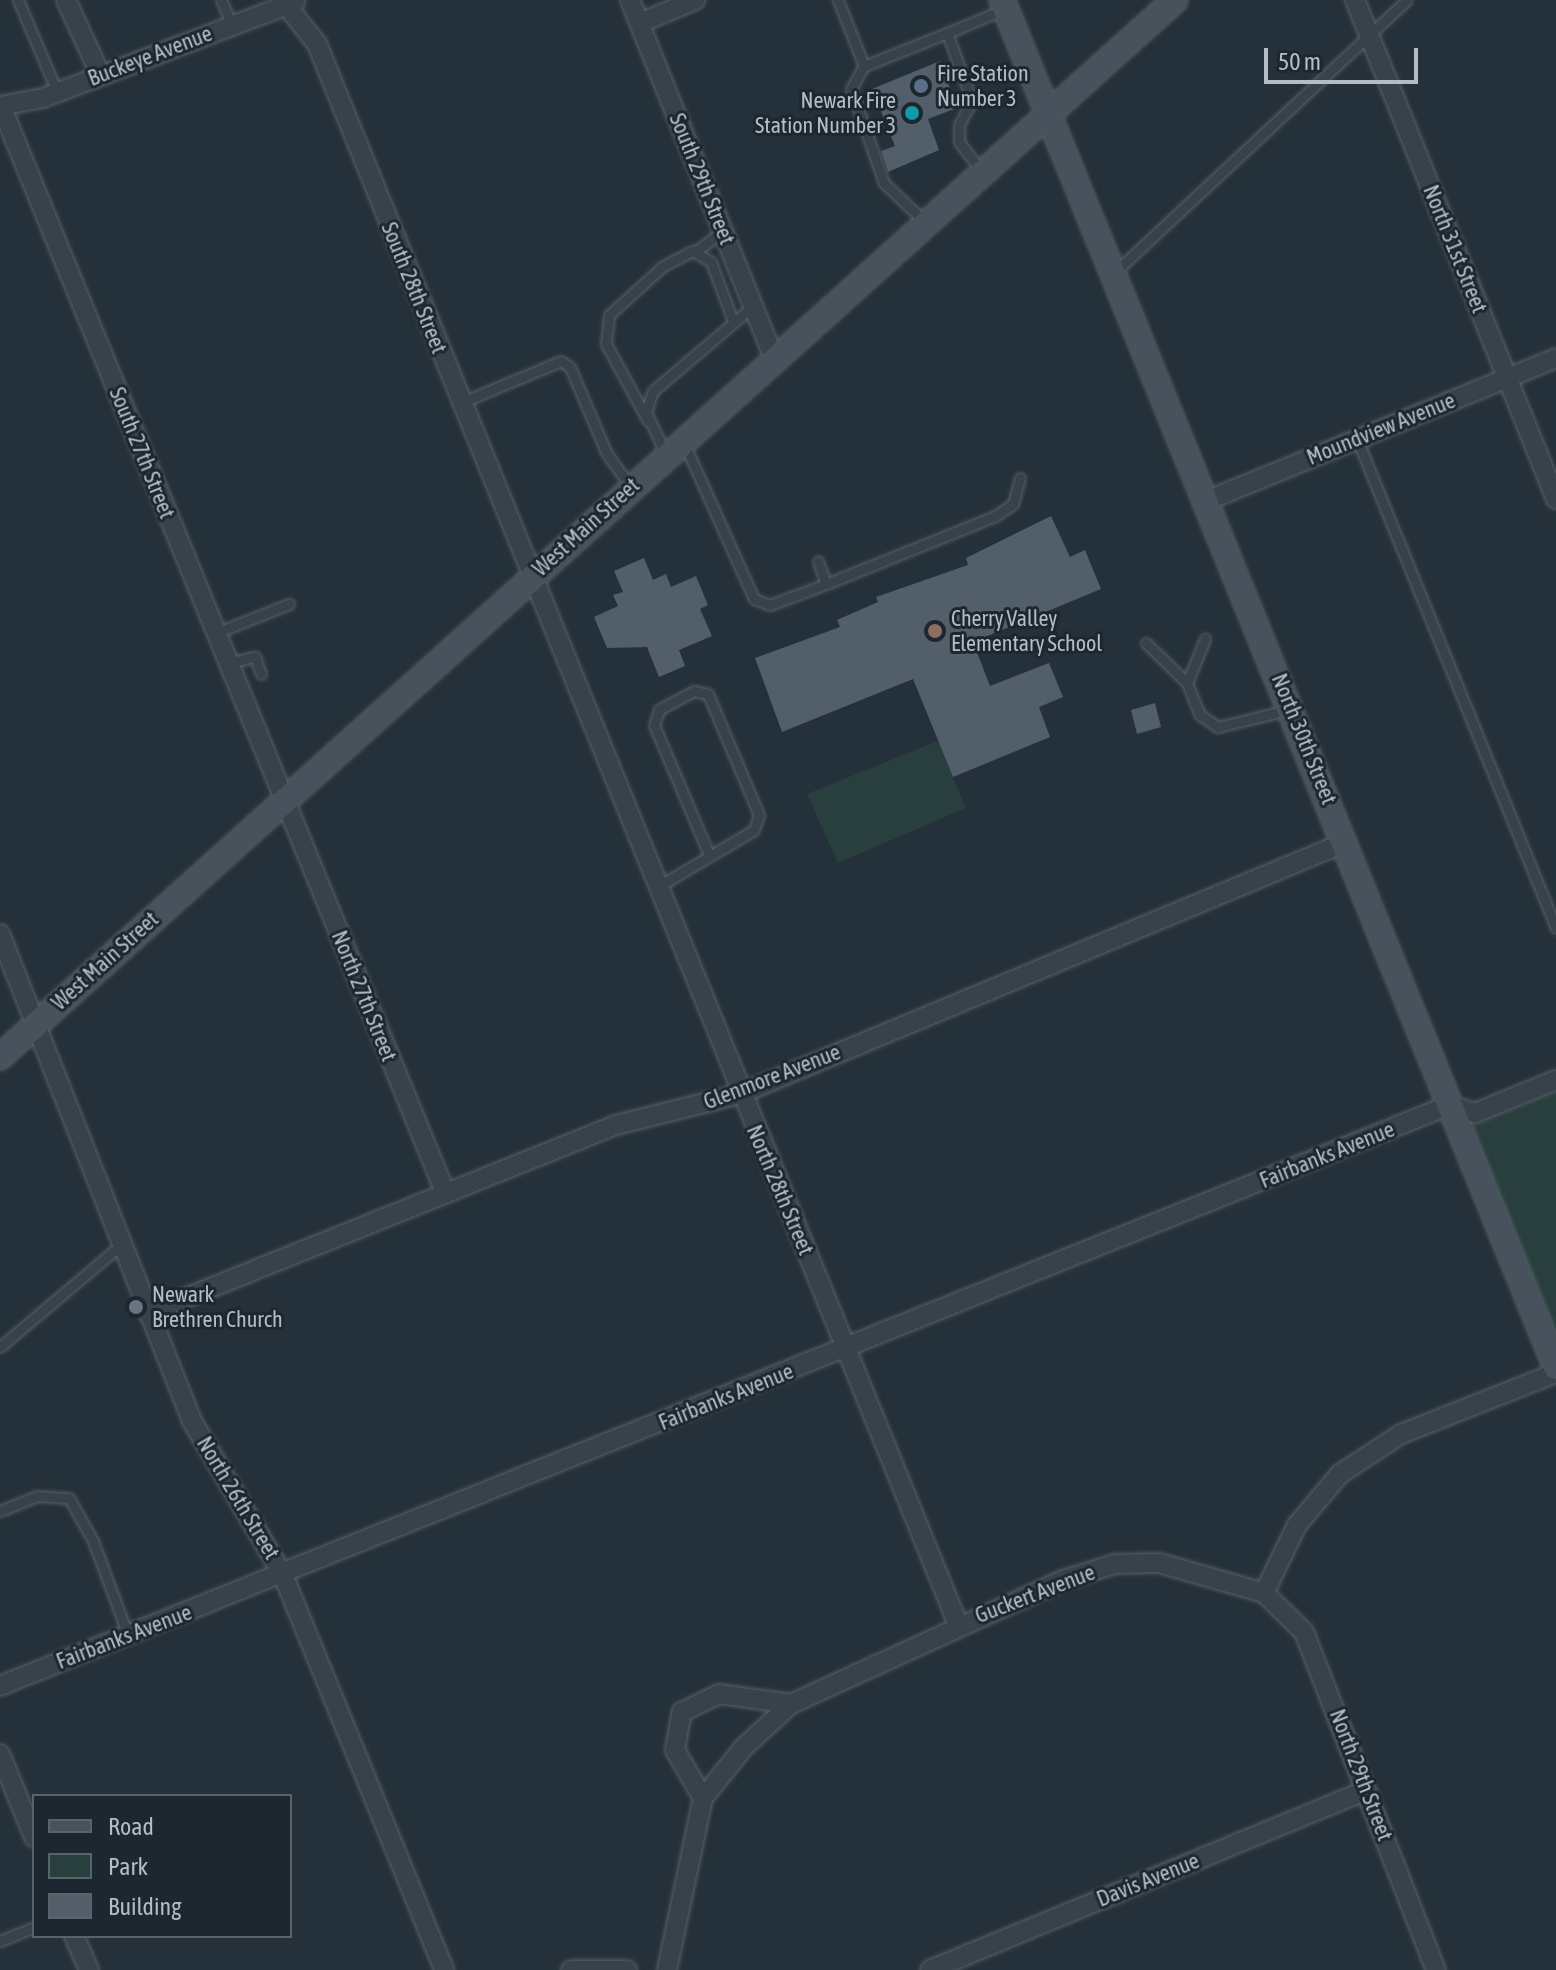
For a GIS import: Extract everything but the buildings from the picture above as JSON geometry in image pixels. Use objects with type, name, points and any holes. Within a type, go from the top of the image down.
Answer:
[{"type":"main road","name":"West Main Street","points":[[0,1057],[1044,114],[1175,0]]},
{"type":"main road","name":"North 30th Street","points":[[1004,4],[1044,114],[1346,842],[1556,1370]]},
{"type":"street","points":[[66,0],[100,74]]},
{"type":"street","name":"South 29th Street","points":[[630,0],[774,358]]},
{"type":"street","points":[[640,23],[695,0]]},
{"type":"street","name":"North 31st Street","points":[[1355,0],[1556,499]]},
{"type":"street","name":"Buckeye Avenue","points":[[0,106],[57,92],[293,3]]},
{"type":"street","name":"South 28th Street","points":[[293,3],[317,44],[530,578]]},
{"type":"street","name":"South 27th Street","points":[[0,106],[285,799]]},
{"type":"street","name":"Moundview Avenue","points":[[1206,501],[1556,358]]},
{"type":"street","name":"North 28th Street","points":[[530,578],[958,1624]]},
{"type":"street","name":"North 27th Street","points":[[285,799],[445,1192]]},
{"type":"street","name":"Glenmore Avenue","points":[[148,1313],[616,1125],[740,1094],[1346,842]]},
{"type":"street","name":"North 26th Street","points":[[0,934],[192,1421],[283,1575],[444,1970]]},
{"type":"street","points":[[1450,1105],[1475,1113],[1556,1080]]},
{"type":"street","name":"Fairbanks Avenue","points":[[0,1686],[1450,1105]]},
{"type":"street","points":[[1264,1593],[1297,1525],[1340,1474],[1401,1434],[1556,1370]]},
{"type":"street","name":"Guckert Avenue","points":[[667,1970],[703,1798],[744,1747],[791,1704],[958,1624],[1115,1564],[1159,1563],[1264,1593]]},
{"type":"street","name":"North 29th Street","points":[[1264,1593],[1304,1632],[1436,1970]]},
{"type":"street","points":[[703,1798],[675,1750],[682,1712],[719,1694],[791,1704]]},
{"type":"street","points":[[0,1754],[32,1832]]},
{"type":"street","name":"Davis Avenue","points":[[930,1970],[1366,1790]]},
{"type":"street","points":[[75,1938],[89,1970]]},
{"type":"street","points":[[571,1970],[627,1970]]},
{"type":"lane","points":[[18,0],[57,92]]},
{"type":"lane","points":[[221,0],[232,25]]},
{"type":"lane","points":[[838,0],[864,66]]},
{"type":"lane","points":[[1112,275],[1407,0]]},
{"type":"lane","points":[[925,222],[884,183],[864,135],[851,89],[864,66],[947,33],[1004,4]]},
{"type":"lane","points":[[947,33],[972,101],[959,125],[959,142],[981,171]]},
{"type":"lane","points":[[722,232],[695,252],[679,256],[641,284],[604,327],[629,395],[674,448],[754,599],[770,605],[995,516],[1013,504],[1020,478]]},
{"type":"lane","points":[[695,252],[711,262],[733,321]]},
{"type":"lane","points":[[648,421],[653,391],[752,307]]},
{"type":"lane","points":[[460,403],[561,361],[570,367],[607,454],[631,487]]},
{"type":"lane","points":[[1357,439],[1556,928]]},
{"type":"lane","points":[[818,561],[826,584]]},
{"type":"lane","points":[[216,633],[289,604]]},
{"type":"lane","points":[[1187,683],[1205,639]]},
{"type":"lane","points":[[1146,643],[1187,683],[1200,715],[1218,727],[1291,709]]},
{"type":"lane","points":[[228,663],[255,657],[261,674]]},
{"type":"lane","points":[[656,888],[708,852],[754,830],[759,815],[708,694],[694,691],[659,710],[654,725],[708,852]]},
{"type":"lane","points":[[0,1347],[122,1244]]},
{"type":"lane","points":[[0,1511],[37,1496],[69,1498],[93,1541],[128,1635]]},
{"type":"lane","points":[[0,1941],[32,1928]]},
{"type":"green space","points":[[938,741],[966,808],[838,863],[807,794]]},
{"type":"green space","points":[[1556,1091],[1556,1345],[1470,1126]]},
{"type":"place","name":"Fire Station Number 3","points":[[921,86]]},
{"type":"place","name":"Newark Fire Station Number 3","points":[[912,113]]},
{"type":"place","name":"Cherry Valley Elementary School","points":[[935,631]]},
{"type":"place","name":"Newark Brethren Church","points":[[136,1307]]}]
